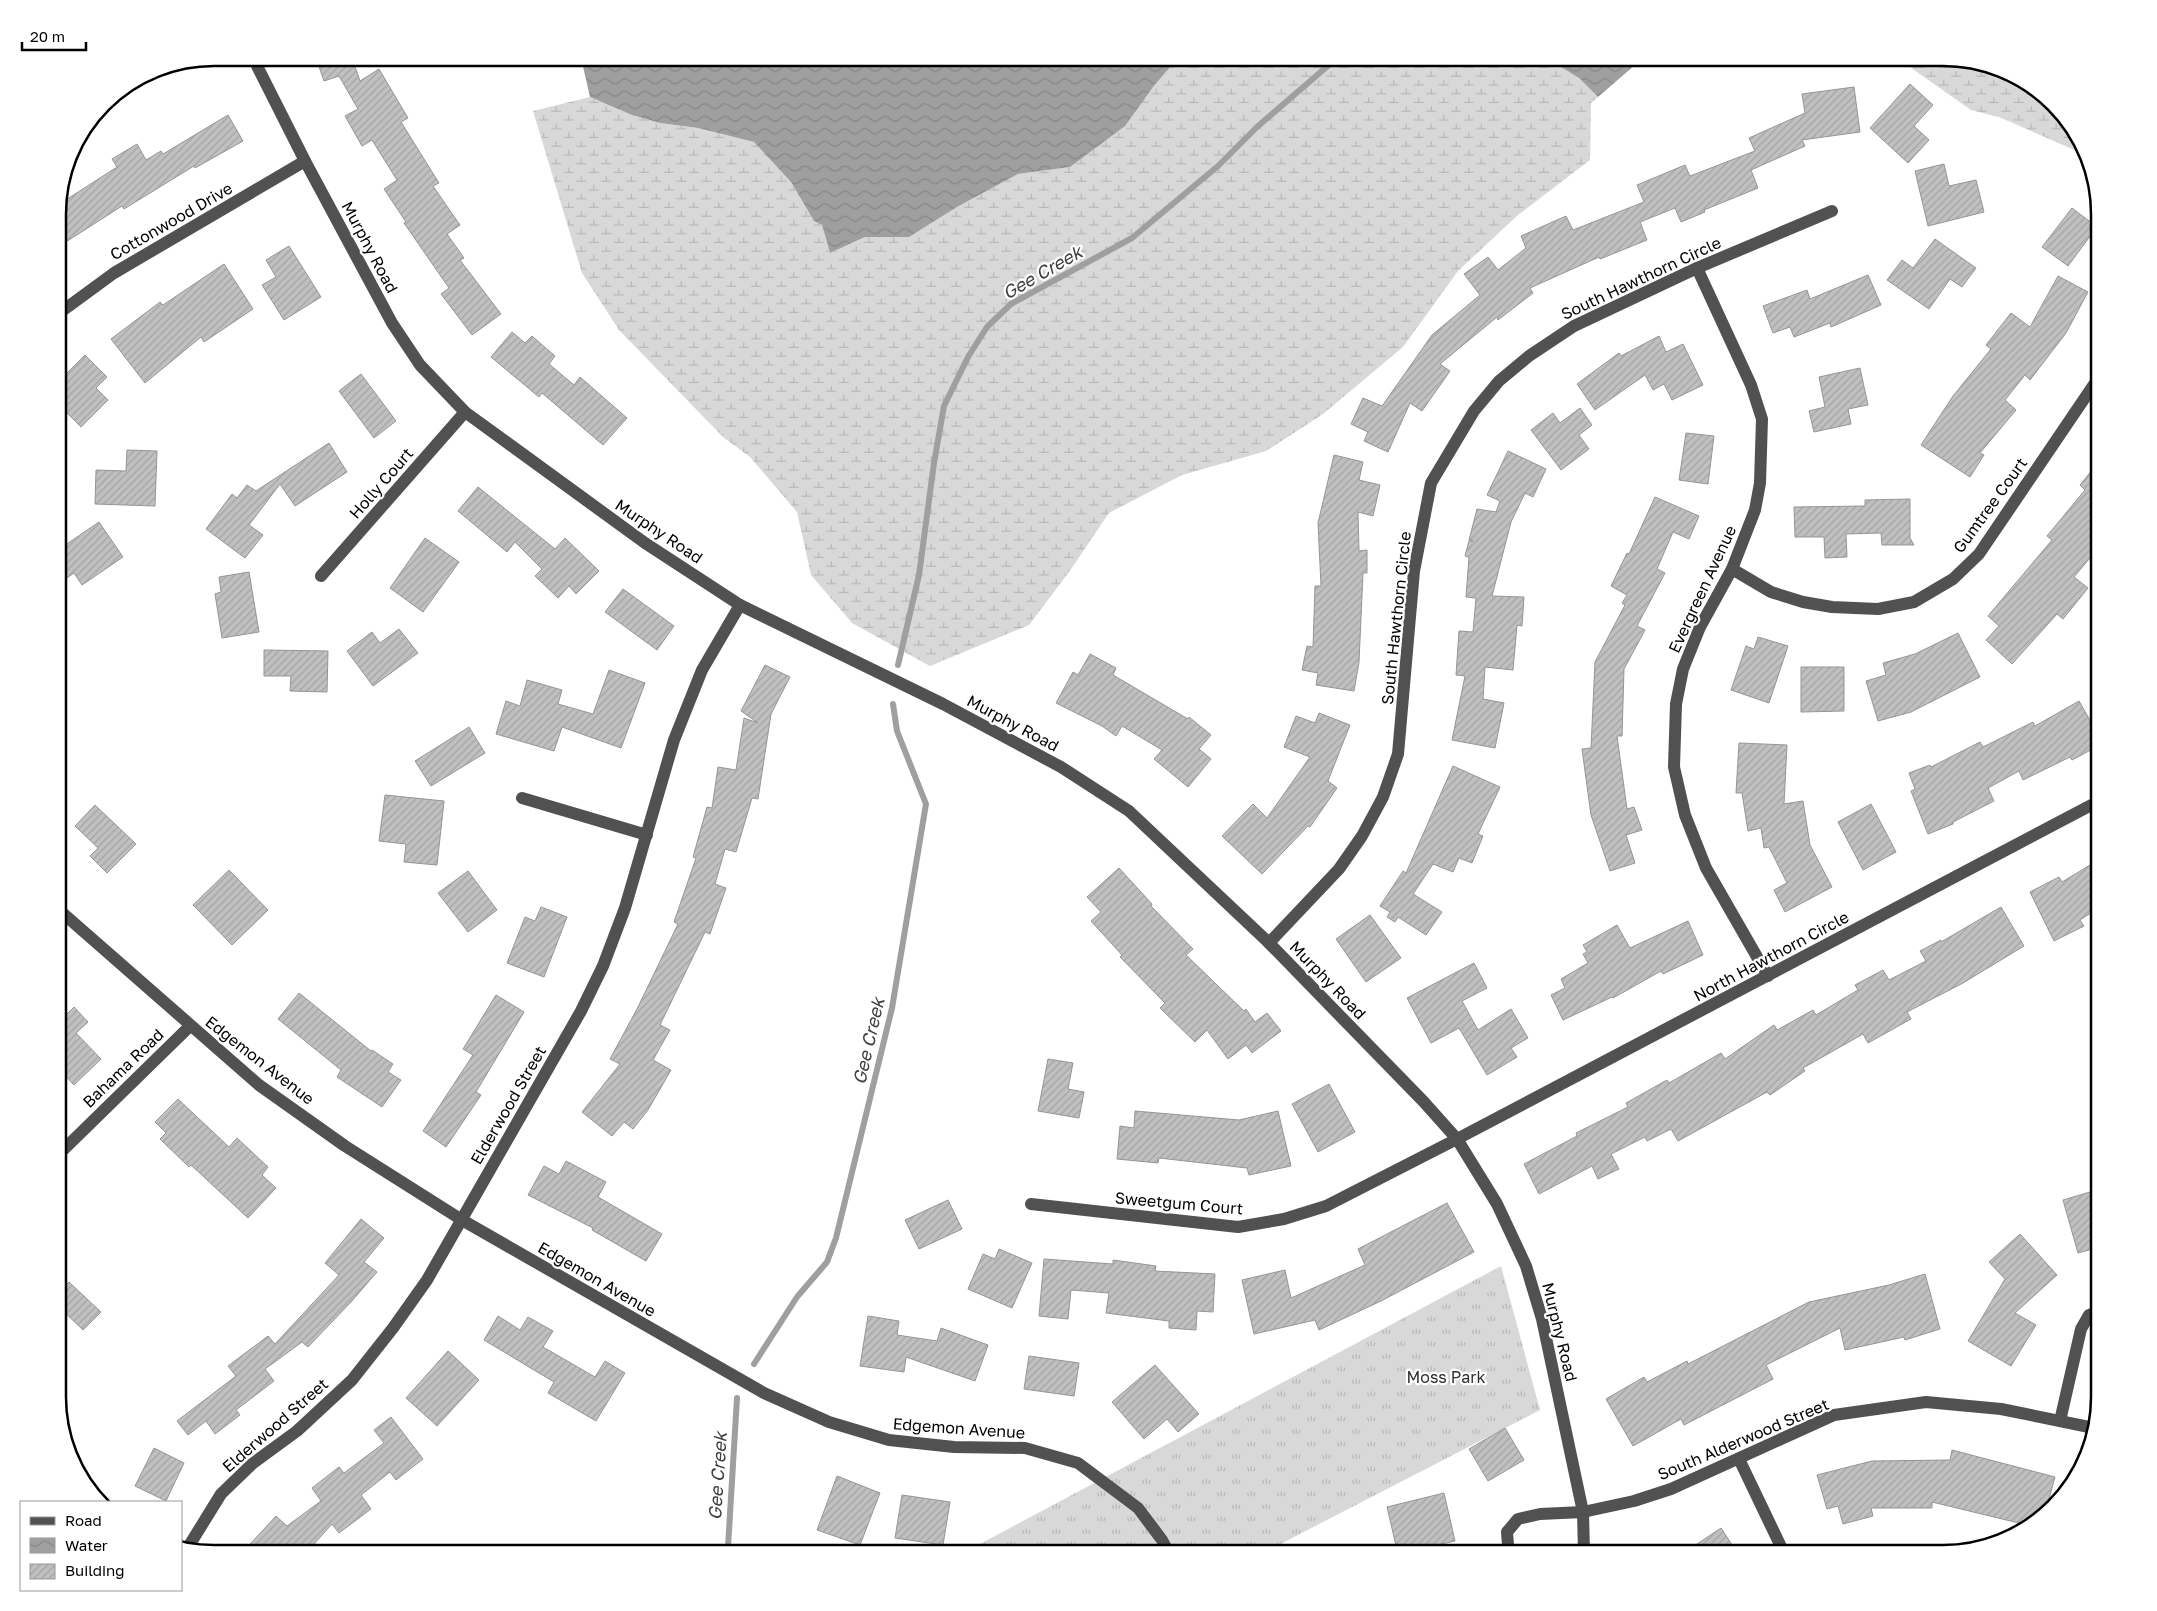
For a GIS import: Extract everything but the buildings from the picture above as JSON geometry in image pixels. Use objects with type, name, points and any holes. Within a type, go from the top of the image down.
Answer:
[{"type":"street","name":"Murphy Road","points":[[257,66],[305,161],[392,323],[420,364],[466,412],[644,543],[740,605],[943,704],[1061,767],[1129,812],[1269,943],[1416,1094],[1457,1139],[1497,1204],[1526,1266],[1542,1319],[1583,1512],[1584,1545]]},
{"type":"street","name":"Cottonwood Drive","points":[[67,307],[114,273],[305,161]]},
{"type":"street","name":"South Hawthorn Circle","points":[[1269,943],[1339,869],[1362,836],[1383,797],[1398,754],[1414,571],[1431,483],[1474,411],[1499,381],[1529,356],[1574,326],[1697,268],[1832,211]]},
{"type":"street","name":"Evergreen Avenue","points":[[1697,268],[1751,385],[1762,419],[1760,482],[1755,510],[1732,568],[1700,627],[1683,669],[1676,704],[1674,767],[1686,815],[1706,868],[1768,976]]},
{"type":"street","name":"Gumtree Court","points":[[1732,568],[1771,592],[1804,602],[1832,607],[1878,610],[1914,602],[1953,579],[1980,554],[2091,390]]},
{"type":"street","name":"Holly Court","points":[[321,576],[466,412]]},
{"type":"street","name":"Elderwood Street","points":[[191,1543],[221,1494],[252,1464],[297,1431],[352,1380],[427,1280],[581,1011],[603,966],[625,908],[674,740],[702,670],[740,605]]},
{"type":"street","points":[[522,798],[646,835]]},
{"type":"street","name":"North Hawthorn Circle","points":[[1457,1139],[2091,806]]},
{"type":"street","name":"Edgemon Avenue","points":[[67,917],[259,1085],[345,1146],[462,1220],[764,1393],[829,1422],[889,1440],[954,1447],[1025,1448],[1078,1463],[1138,1508],[1164,1545]]},
{"type":"street","name":"Bahama Road","points":[[67,1146],[190,1026]]},
{"type":"street","name":"Sweetgum Court","points":[[1030,1204],[1238,1227],[1284,1219],[1326,1206],[1457,1139]]},
{"type":"street","points":[[2060,1421],[2081,1329],[2088,1315],[2091,1314]]},
{"type":"street","name":"South Alderwood Street","points":[[1508,1545],[1507,1532],[1518,1519],[1540,1514],[1583,1512],[1634,1501],[1671,1489],[1834,1415],[1893,1405],[1926,1402],[1952,1403],[2001,1409],[2088,1427]]},
{"type":"street","points":[[1739,1459],[1780,1545]]},
{"type":"green space","points":[[1171,66],[1559,66],[1579,78],[1598,97],[1591,103],[1590,160],[1518,215],[1458,271],[1403,347],[1323,414],[1266,451],[1182,475],[1109,513],[1069,572],[1029,625],[930,666],[852,623],[811,575],[797,512],[750,457],[723,437],[619,330],[582,273],[533,111],[590,97],[632,115],[660,123],[698,128],[754,142],[791,182],[814,221],[822,225],[830,253],[865,237],[909,237],[957,207],[1018,174],[1070,167],[1153,87]]},
{"type":"green space","points":[[1908,66],[1962,68],[1981,71],[2008,81],[2033,97],[2047,110],[2060,124],[2077,151],[1999,117],[1971,110]]},
{"type":"green space","name":"Moss Park","points":[[1501,1266],[1540,1410],[1278,1545],[978,1545]]},
{"type":"water","points":[[583,66],[1171,66],[1153,87],[1125,126],[1070,167],[1018,174],[957,207],[909,237],[865,237],[830,253],[822,225],[814,221],[791,182],[754,142],[698,128],[660,123],[632,115],[590,97]]},
{"type":"water","points":[[1559,66],[1634,66],[1598,97],[1579,78]]},
{"type":"waterway","name":"Gee Creek","points":[[898,665],[919,575],[934,463],[944,406],[968,357],[987,327],[1011,304],[1132,238],[1218,166],[1257,127],[1328,66]]},
{"type":"waterway","name":"Gee Creek","points":[[754,1364],[797,1297],[827,1262],[836,1238],[892,1008],[926,804],[897,731],[893,704]]},
{"type":"waterway","name":"Gee Creek","points":[[728,1545],[737,1398]]}]
